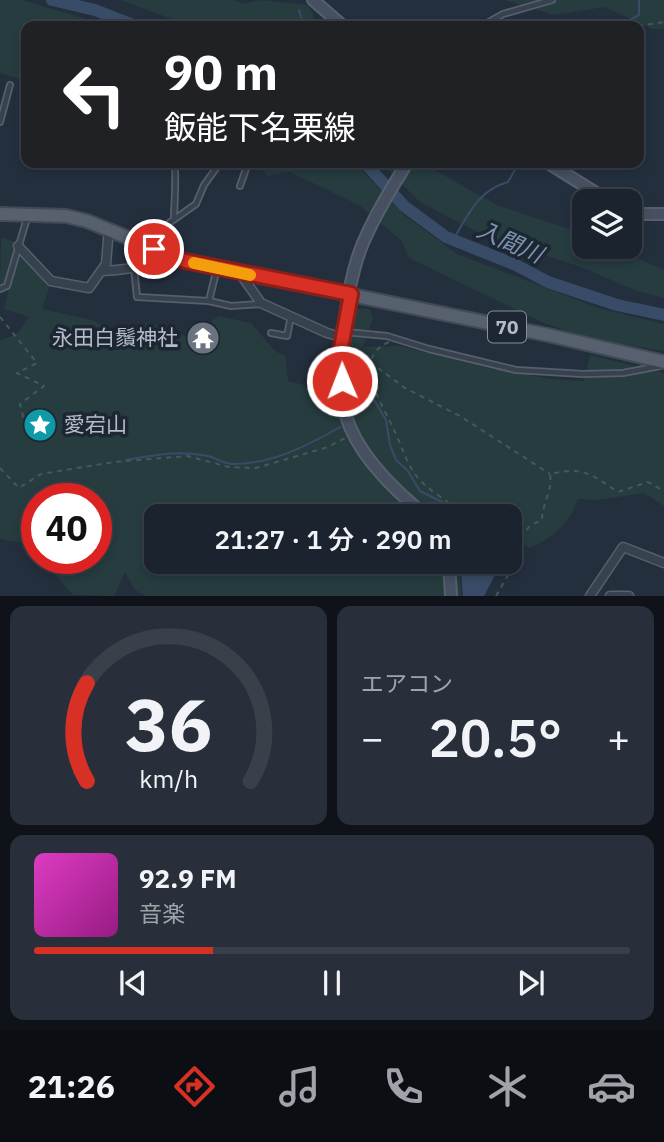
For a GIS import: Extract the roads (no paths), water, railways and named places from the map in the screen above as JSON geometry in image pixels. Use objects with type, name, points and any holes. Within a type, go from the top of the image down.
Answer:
[{"type":"main road","name":"70","points":[[0,214],[66,216],[109,228],[185,261],[351,294],[664,364]]},
{"type":"street","points":[[313,0],[337,21]]},
{"type":"street","points":[[404,168],[362,245],[343,334],[340,363],[344,399],[353,434],[391,485],[412,504]]},
{"type":"street","points":[[558,168],[590,189]]},
{"type":"street","points":[[642,214],[664,215]]},
{"type":"street","points":[[18,246],[57,284],[89,288],[107,264],[109,228]]},
{"type":"street","points":[[102,271],[134,268],[153,254],[154,249]]},
{"type":"street","points":[[239,272],[261,303],[327,333],[343,334]]},
{"type":"street","points":[[590,596],[623,547],[664,563]]},
{"type":"street","points":[[450,574],[451,596]]},
{"type":"street","points":[[612,596],[629,596]]},
{"type":"lane","points":[[491,21],[503,14],[552,0]]},
{"type":"lane","points":[[0,122],[10,85]]},
{"type":"lane","points":[[174,219],[176,168]]},
{"type":"lane","points":[[154,249],[174,219],[196,204],[204,185],[216,168]]},
{"type":"lane","points":[[240,186],[246,168]]},
{"type":"lane","points":[[0,289],[7,286],[28,214]]},
{"type":"lane","points":[[134,268],[137,297],[231,306],[261,303]]},
{"type":"lane","points":[[209,302],[217,268]]},
{"type":"lane","points":[[271,333],[287,336],[292,316]]},
{"type":"lane","points":[[343,334],[387,336],[516,370],[583,374],[623,373],[664,364]]},
{"type":"water","points":[[461,574],[496,574],[484,596],[463,596]]},
{"type":"waterway","name":"入間川","points":[[52,0],[95,10],[123,21]]},
{"type":"waterway","points":[[628,21],[639,15],[639,0]]},
{"type":"waterway","points":[[299,10],[302,21]]},
{"type":"waterway","name":"入間川","points":[[370,168],[404,206],[446,237],[516,265],[548,282],[617,305],[664,315]]},
{"type":"waterway","points":[[453,240],[481,197],[508,182],[516,168]]},
{"type":"waterway","points":[[361,378],[386,420],[390,445],[396,460],[408,471],[420,491],[445,504]]},
{"type":"waterway","points":[[126,460],[187,453],[208,456],[230,464],[262,461],[289,453],[340,427]]},
{"type":"place","name":"永田白鬚神社","points":[[203,338]]},
{"type":"place","name":"愛宕山","points":[[40,425]]}]
